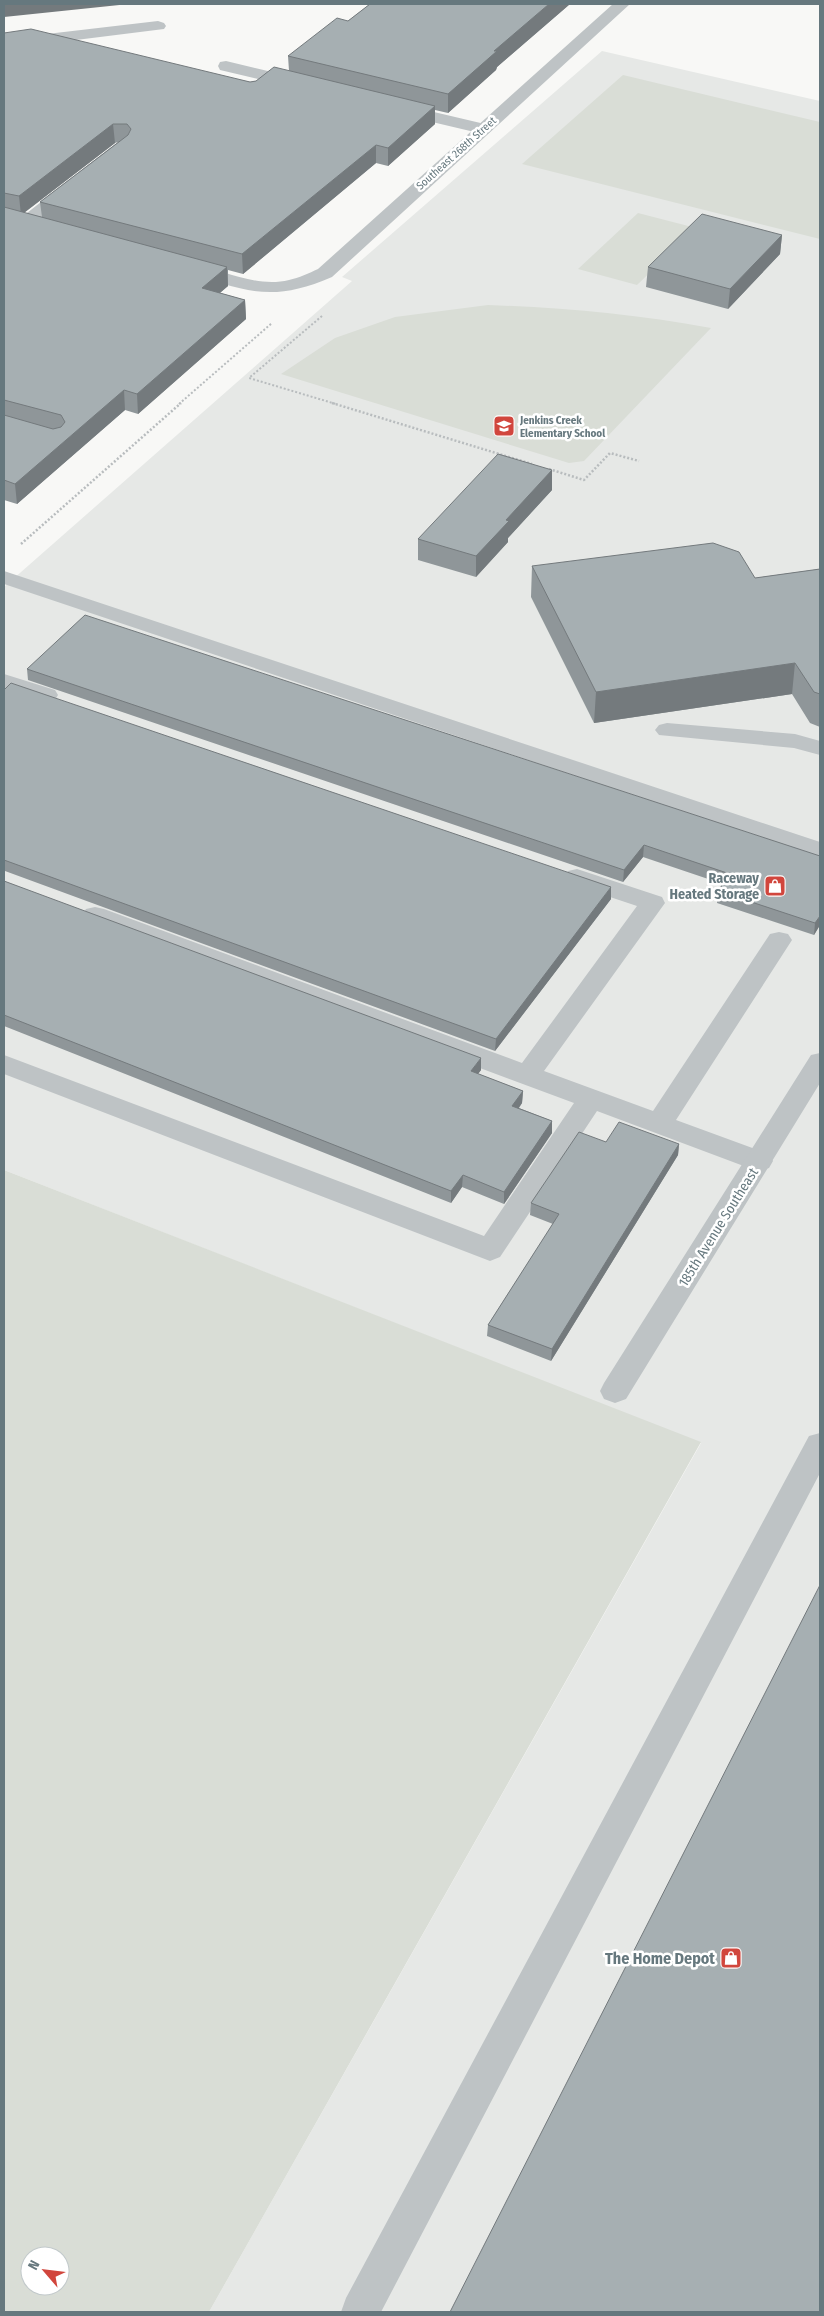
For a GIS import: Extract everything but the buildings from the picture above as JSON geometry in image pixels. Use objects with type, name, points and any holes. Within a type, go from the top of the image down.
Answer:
[{"type":"street","name":"Southeast 268th Street","points":[[178,265],[255,286],[282,288],[301,284],[325,273],[622,4]]},
{"type":"street","points":[[4,44],[158,26]]},
{"type":"street","points":[[226,66],[312,87]]},
{"type":"street","points":[[388,106],[483,129]]},
{"type":"street","points":[[24,224],[84,177]]},
{"type":"street","points":[[4,218],[43,229]]},
{"type":"street","points":[[4,576],[820,850]]},
{"type":"street","points":[[4,681],[70,703]]},
{"type":"street","points":[[667,730],[795,742],[820,748]]},
{"type":"street","points":[[526,1075],[653,902],[558,870]]},
{"type":"street","points":[[69,905],[759,1161]]},
{"type":"street","points":[[659,1124],[779,940]]},
{"type":"street","name":"185th Avenue Southeast","points":[[616,1391],[820,1062]]},
{"type":"street","points":[[4,1064],[490,1250],[591,1099]]},
{"type":"street","points":[[360,2312],[820,1445]]},
{"type":"path","points":[[19,546],[281,315],[292,304],[282,288]]},
{"type":"path","points":[[324,315],[249,378],[538,466]]},
{"type":"path","points":[[547,468],[584,480],[610,453],[639,461]]},
{"type":"shaded area","points":[[602,51],[820,101],[820,2312],[209,2312],[701,1443],[4,1170],[4,587],[352,281],[342,277]]},
{"type":"shaded area","points":[[623,75],[820,122],[820,239],[522,164]]},
{"type":"shaded area","points":[[638,213],[696,228],[637,285],[578,269]]},
{"type":"shaded area","points":[[488,305],[600,312],[711,328],[584,461],[569,463],[281,374],[335,338],[395,317]]},
{"type":"shaded area","points":[[4,1170],[701,1442],[209,2312],[4,2312]]},
{"type":"place","name":"Jenkins Creek Elementary School","points":[[504,426]]},
{"type":"place","name":"Raceway Heated Storage","points":[[775,886]]},
{"type":"place","name":"The Home Depot","points":[[731,1958]]}]
